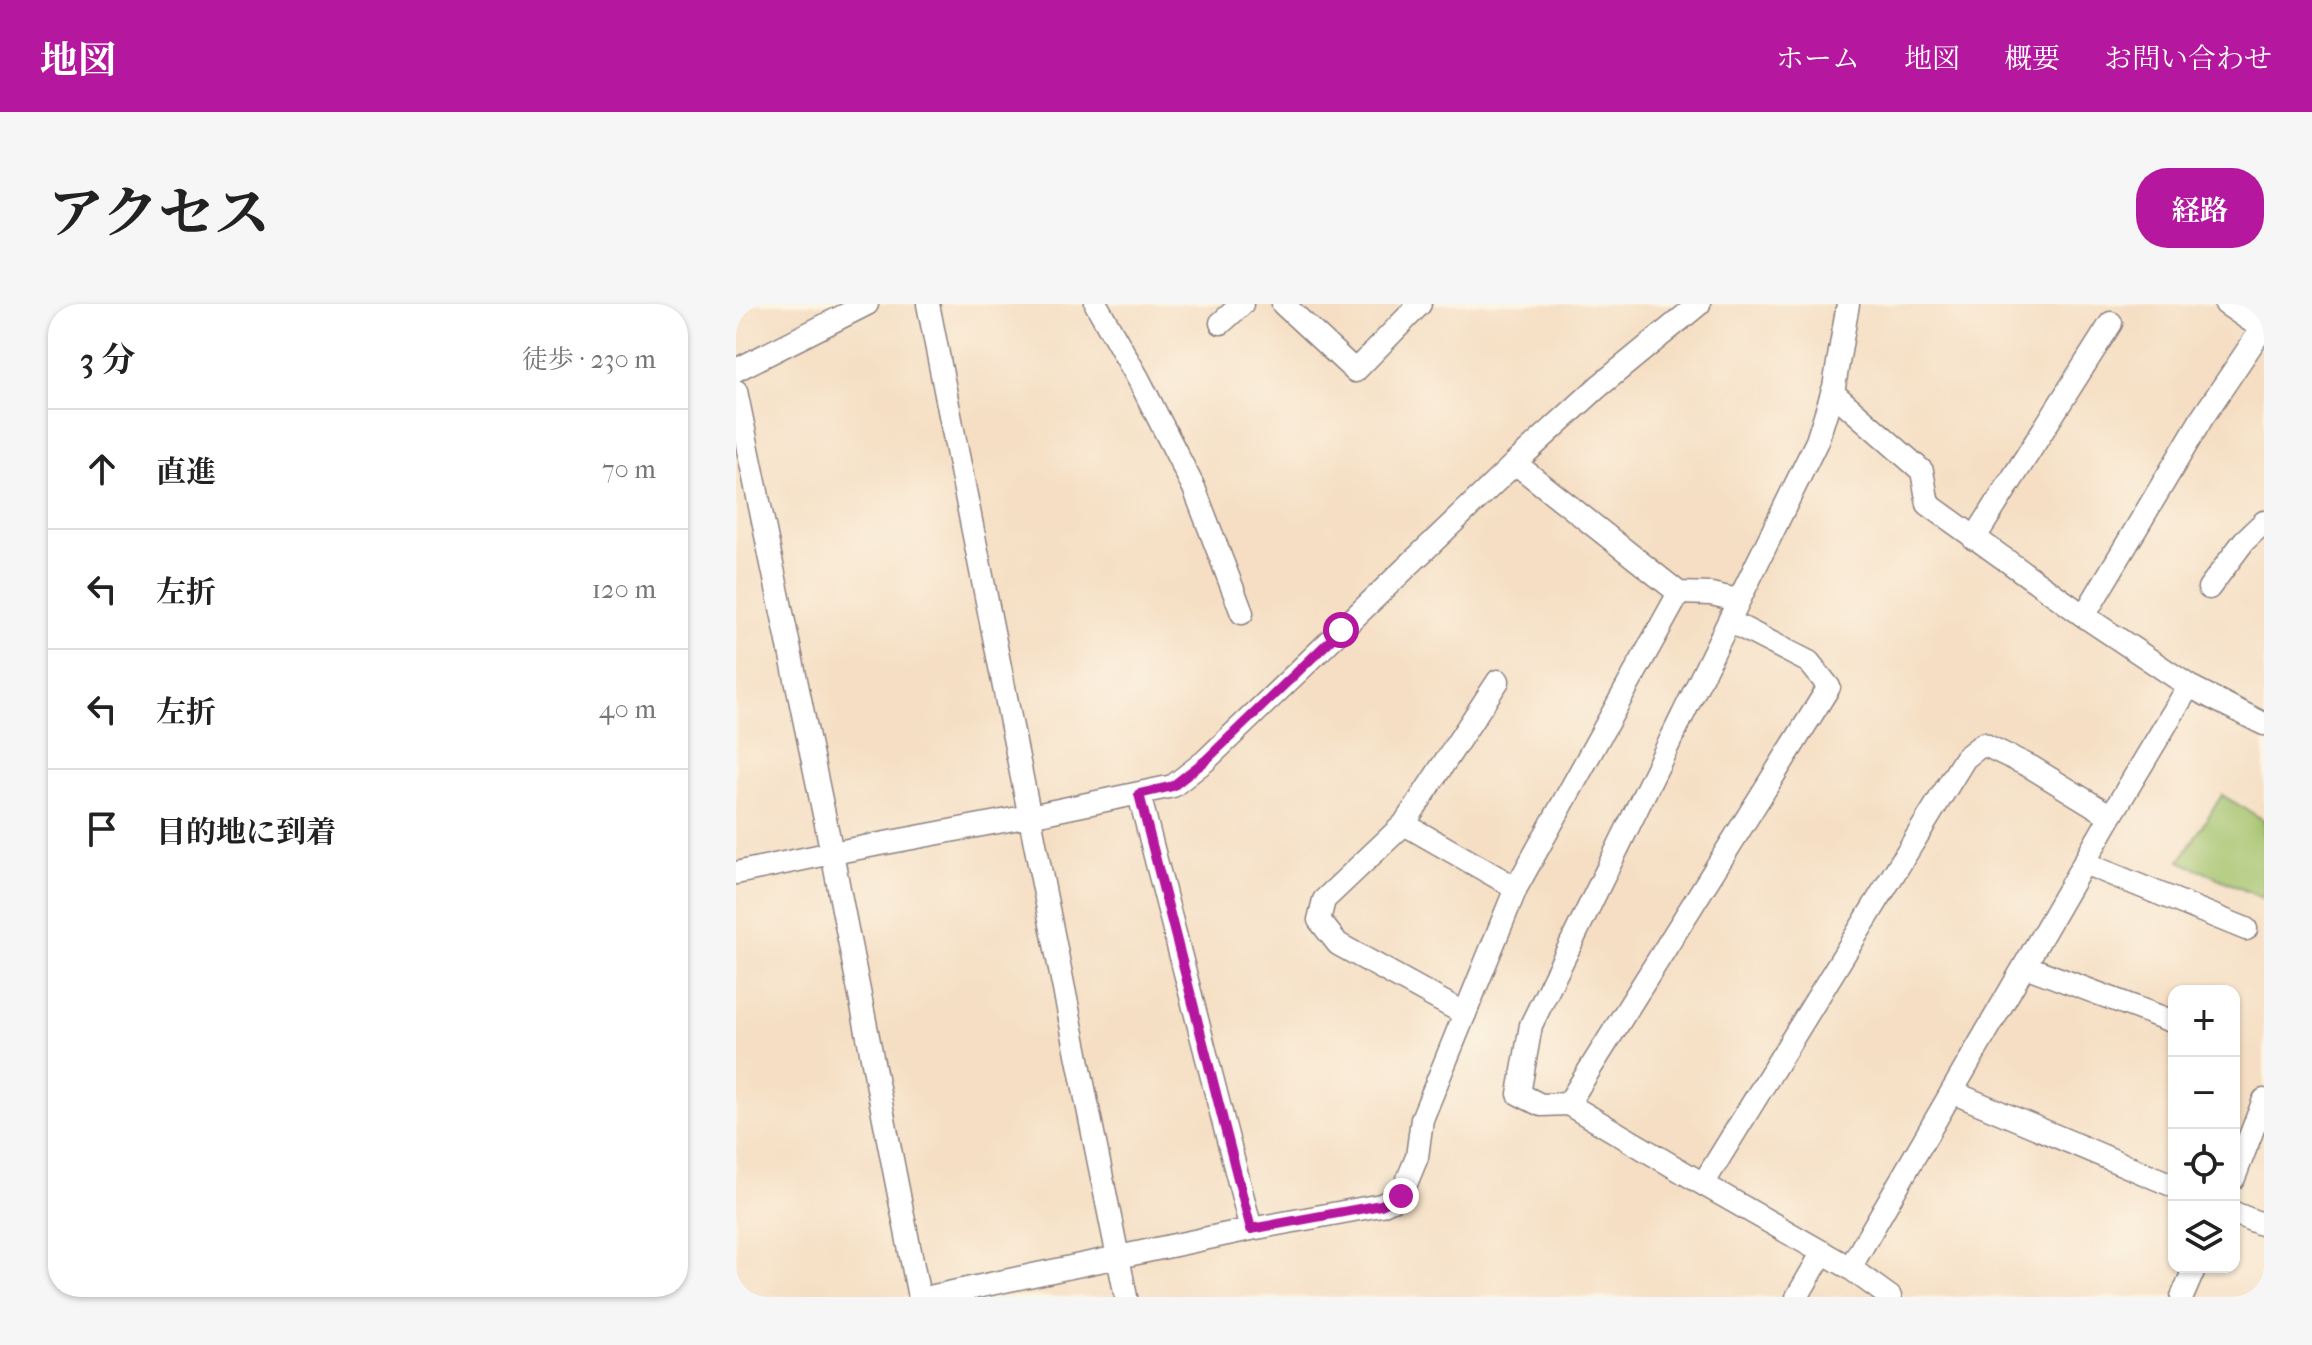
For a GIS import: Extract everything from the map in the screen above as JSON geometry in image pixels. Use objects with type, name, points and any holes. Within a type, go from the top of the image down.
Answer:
[{"type":"street","points":[[736,370],[867,304]]},
{"type":"street","points":[[928,304],[1126,1297]]},
{"type":"street","points":[[1096,304],[1194,488],[1242,613]]},
{"type":"street","points":[[1221,323],[1242,304]]},
{"type":"street","points":[[1283,304],[1355,371],[1420,304]]},
{"type":"street","points":[[736,873],[1173,786],[1205,761],[1515,463],[1598,387],[1699,304]]},
{"type":"street","points":[[1848,304],[1832,392],[1817,441],[1531,1025],[1519,1094],[1541,1105],[1568,1104],[1850,1268],[1890,1297]]},
{"type":"street","points":[[2084,616],[2202,418],[2263,329],[2226,304]]},
{"type":"street","points":[[1974,539],[2111,323]]},
{"type":"street","points":[[736,391],[832,853],[919,1297]]},
{"type":"street","points":[[1832,392],[1922,471],[1928,504],[2084,616],[2189,686],[2264,724]]},
{"type":"street","points":[[1515,463],[1679,593],[1711,594],[1809,662],[1829,687],[1568,1104]]},
{"type":"street","points":[[2209,588],[2244,541],[2264,522]]},
{"type":"street","points":[[929,1297],[1251,1229],[1381,1205],[1401,1196],[1417,1157],[1422,1119],[1516,888],[1679,593]]},
{"type":"street","points":[[1465,1014],[1338,944],[1319,920],[1324,900],[1404,824],[1498,681]]},
{"type":"street","points":[[1850,1268],[2189,686]]},
{"type":"street","points":[[1703,1184],[1965,758],[1983,744],[2031,767],[2111,816]]},
{"type":"street","points":[[1139,794],[1251,1229]]},
{"type":"street","points":[[1404,824],[1516,888]]},
{"type":"street","points":[[2084,863],[2246,929]]},
{"type":"street","points":[[2025,966],[2168,1020]]},
{"type":"street","points":[[1952,1092],[2168,1183]]},
{"type":"street","points":[[2240,1162],[2264,1100]]},
{"type":"street","points":[[2240,1215],[2264,1225]]},
{"type":"street","points":[[1797,1297],[1823,1252]]},
{"type":"street","points":[[2182,1297],[2192,1273]]},
{"type":"green space","points":[[2222,795],[2264,820],[2264,899],[2180,861]]},
{"type":"route","points":[[1341,630],[1205,761],[1173,786],[1139,794],[1251,1229],[1381,1205],[1401,1196]]}]
